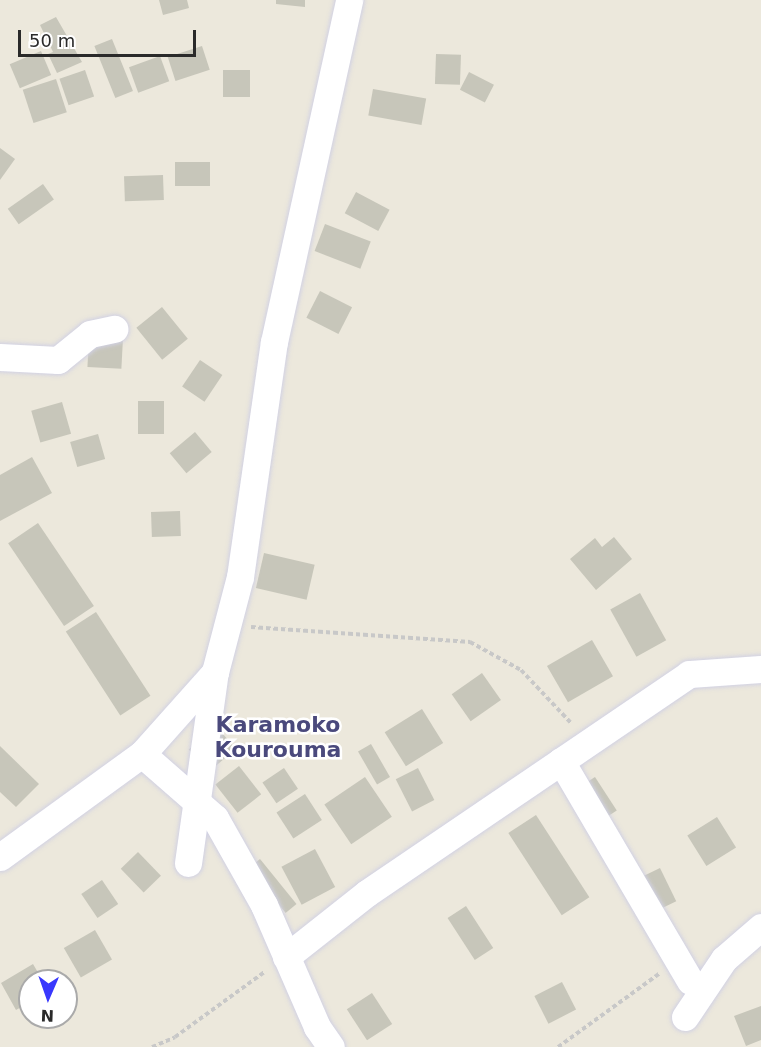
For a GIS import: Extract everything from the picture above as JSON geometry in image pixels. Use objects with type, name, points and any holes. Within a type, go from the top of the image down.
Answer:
[{"type":"street","points":[[188,863],[215,672],[240,577],[274,342],[349,0]]},
{"type":"street","points":[[0,357],[58,360],[90,334],[114,328]]},
{"type":"street","points":[[286,957],[367,893],[689,674],[761,669]]},
{"type":"street","points":[[0,857],[142,754],[215,672]]},
{"type":"street","points":[[142,754],[215,818],[264,905],[317,1027],[331,1047]]},
{"type":"street","points":[[561,761],[690,981]]},
{"type":"street","points":[[685,1017],[724,959],[761,927]]},
{"type":"path","points":[[227,625],[470,642],[521,670],[590,741]]},
{"type":"path","points":[[152,1047],[175,1037],[286,957]]},
{"type":"path","points":[[558,1047],[662,972]]},
{"type":"building","points":[[159,0],[187,0],[189,8],[163,15]]},
{"type":"building","points":[[276,0],[305,0],[305,7],[276,4]]},
{"type":"building","points":[[56,17],[82,62],[57,73],[48,54],[53,52],[40,25]]},
{"type":"building","points":[[112,39],[133,91],[115,98],[94,46]]},
{"type":"building","points":[[202,46],[210,70],[175,81],[168,57]]},
{"type":"building","points":[[41,51],[51,75],[20,88],[10,64]]},
{"type":"building","points":[[436,54],[461,55],[460,85],[435,84]]},
{"type":"building","points":[[160,56],[169,81],[138,93],[129,67]]},
{"type":"building","points":[[85,70],[94,96],[69,105],[59,79]]},
{"type":"building","points":[[223,70],[250,70],[250,97],[223,97]]},
{"type":"building","points":[[469,72],[494,85],[485,103],[460,90]]},
{"type":"building","points":[[56,79],[67,112],[34,123],[23,90]]},
{"type":"building","points":[[373,89],[426,98],[421,125],[368,116]]},
{"type":"building","points":[[0,148],[15,159],[0,180]]},
{"type":"building","points":[[175,162],[210,162],[210,186],[175,186]]},
{"type":"building","points":[[163,175],[164,200],[125,201],[124,176]]},
{"type":"building","points":[[43,184],[54,200],[19,224],[8,209]]},
{"type":"building","points":[[356,192],[390,210],[378,231],[345,213]]},
{"type":"building","points":[[325,224],[371,242],[360,269],[315,251]]},
{"type":"building","points":[[320,291],[352,307],[338,334],[306,318]]},
{"type":"building","points":[[162,307],[188,339],[162,360],[136,328]]},
{"type":"building","points":[[89,337],[123,339],[121,369],[87,367]]},
{"type":"building","points":[[200,360],[222,375],[204,402],[182,387]]},
{"type":"building","points":[[138,401],[164,401],[164,434],[138,434]]},
{"type":"building","points":[[62,402],[71,434],[40,443],[31,411]]},
{"type":"building","points":[[195,432],[212,452],[186,473],[170,453]]},
{"type":"building","points":[[98,434],[105,459],[77,467],[70,442]]},
{"type":"building","points":[[32,457],[52,493],[0,521],[0,475]]},
{"type":"building","points":[[180,511],[181,536],[152,537],[151,512]]},
{"type":"building","points":[[38,523],[94,606],[64,626],[8,543]]},
{"type":"building","points":[[614,537],[632,559],[596,590],[570,559],[595,538],[602,547]]},
{"type":"building","points":[[264,553],[315,565],[307,600],[256,588]]},
{"type":"building","points":[[640,593],[666,640],[636,657],[610,609]]},
{"type":"building","points":[[96,612],[150,696],[120,715],[66,632]]},
{"type":"building","points":[[592,640],[613,676],[568,702],[547,666]]},
{"type":"building","points":[[482,673],[501,700],[471,721],[452,694]]},
{"type":"building","points":[[422,709],[443,743],[406,766],[385,732]]},
{"type":"building","points":[[216,726],[236,749],[209,772],[189,750]]},
{"type":"building","points":[[371,744],[390,777],[377,784],[358,752]]},
{"type":"building","points":[[0,746],[39,784],[16,807],[0,792]]},
{"type":"building","points":[[239,766],[261,794],[238,813],[215,784]]},
{"type":"building","points":[[284,768],[298,789],[276,803],[262,783]]},
{"type":"building","points":[[418,768],[434,800],[412,811],[396,779]]},
{"type":"building","points":[[365,777],[392,817],[351,844],[324,804]]},
{"type":"building","points":[[595,777],[617,811],[592,826],[571,793]]},
{"type":"building","points":[[305,794],[322,820],[293,839],[276,813]]},
{"type":"building","points":[[536,815],[589,897],[562,915],[508,833]]},
{"type":"building","points":[[717,817],[736,848],[706,866],[687,836]]},
{"type":"building","points":[[315,849],[335,887],[302,905],[281,867]]},
{"type":"building","points":[[138,852],[161,876],[144,892],[121,869]]},
{"type":"building","points":[[260,859],[297,904],[286,913],[249,868]]},
{"type":"building","points":[[660,868],[676,901],[648,915],[632,882]]},
{"type":"building","points":[[102,880],[118,904],[97,918],[81,894]]},
{"type":"building","points":[[466,906],[493,948],[475,960],[448,918]]},
{"type":"building","points":[[95,930],[112,959],[81,977],[64,948]]},
{"type":"building","points":[[33,964],[36,969],[25,969]]},
{"type":"building","points":[[18,973],[18,1009],[16,1010],[1,983]]},
{"type":"building","points":[[562,982],[576,1010],[548,1024],[534,996]]},
{"type":"building","points":[[372,993],[392,1024],[367,1040],[347,1009]]},
{"type":"building","points":[[761,1006],[761,1040],[746,1046],[734,1016]]},
{"type":"district","name":"Karamoko Kourouma","points":[[278,736]]}]
